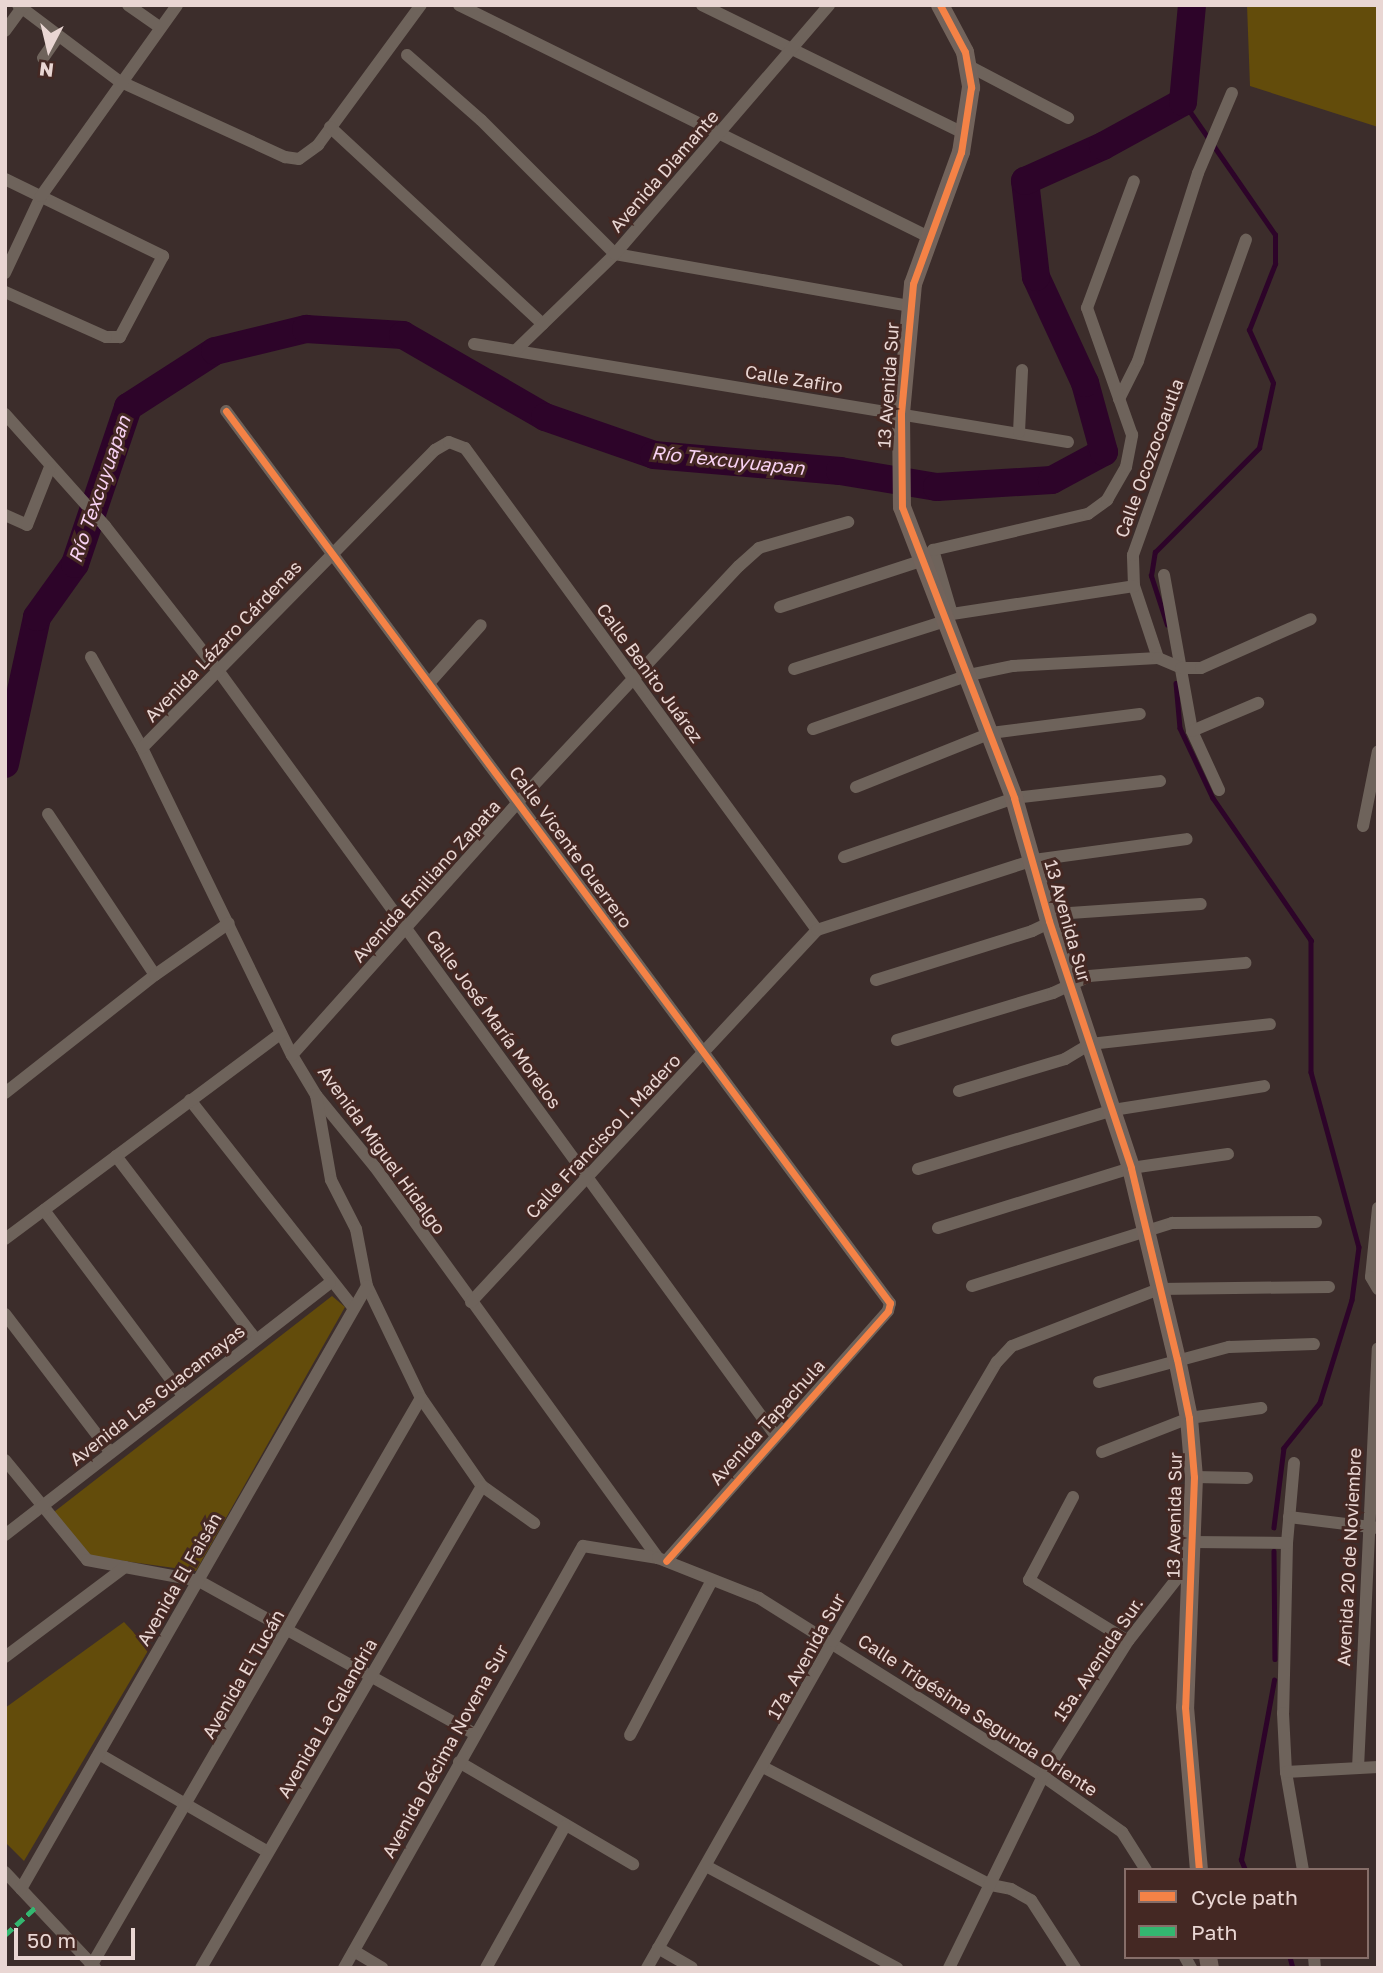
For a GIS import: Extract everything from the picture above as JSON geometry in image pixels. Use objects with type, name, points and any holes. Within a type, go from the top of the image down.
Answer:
[{"type":"street","points":[[128,5],[160,27]]},
{"type":"street","points":[[5,273],[41,195],[119,81],[177,5]]},
{"type":"street","points":[[5,30],[21,6],[57,38],[119,81],[285,157],[299,159],[318,145],[421,5]]},
{"type":"street","points":[[458,5],[927,236]]},
{"type":"street","points":[[702,5],[965,134]]},
{"type":"street","name":"Avenida Diamante","points":[[516,350],[615,254],[829,5]]},
{"type":"street","name":"13 Avenida Sur","points":[[940,5],[969,66],[965,134],[927,236],[910,306],[898,472],[902,507],[927,555],[1014,798],[1034,860],[1049,921],[1131,1168],[1177,1359],[1189,1418],[1194,1477],[1186,1737],[1199,1868]]},
{"type":"street","points":[[43,58],[57,38]]},
{"type":"street","points":[[407,55],[481,120],[615,254],[910,306]]},
{"type":"street","points":[[969,66],[1068,118]]},
{"type":"street","points":[[1119,399],[1138,361],[1198,173],[1232,93]]},
{"type":"street","points":[[330,127],[543,324]]},
{"type":"street","points":[[5,179],[163,256],[120,337],[106,337],[5,292]]},
{"type":"street","points":[[780,607],[927,555],[1088,514],[1107,500],[1126,467],[1132,435],[1087,307],[1134,181]]},
{"type":"street","name":"Calle Ocozocoautla","points":[[1158,659],[1134,586],[1133,555],[1246,240]]},
{"type":"street","name":"Calle Zafiro","points":[[474,344],[1068,442]]},
{"type":"street","points":[[1019,432],[1023,370]]},
{"type":"street","name":"Calle Vicente Guerrero","points":[[226,411],[334,552],[890,1303]]},
{"type":"street","name":"Calle José María Morelos","points":[[5,414],[68,488],[105,526],[220,673],[775,1435]]},
{"type":"street","name":"Avenida Lázaro Cárdenas","points":[[142,748],[220,673],[435,450],[449,442]]},
{"type":"street","name":"Calle Benito Juárez","points":[[449,442],[465,448],[817,930]]},
{"type":"street","points":[[5,515],[27,525],[50,467]]},
{"type":"street","name":"Avenida Emiliano Zapata","points":[[292,1055],[632,678],[759,548],[848,522]]},
{"type":"street","points":[[1164,575],[1192,731],[1219,790]]},
{"type":"street","points":[[794,669],[949,617],[1134,586]]},
{"type":"street","points":[[813,729],[969,676],[1013,666],[1158,659],[1181,668],[1201,668],[1311,619]]},
{"type":"street","points":[[430,682],[481,625]]},
{"type":"street","name":"Avenida Miguel Hidalgo","points":[[91,657],[142,748],[292,1055],[316,1094],[375,1167],[471,1302],[662,1559]]},
{"type":"street","points":[[1192,731],[1258,703]]},
{"type":"street","points":[[856,788],[991,733],[1140,714]]},
{"type":"street","points":[[1363,826],[1378,751]]},
{"type":"street","points":[[844,857],[1014,798],[1160,781]]},
{"type":"street","points":[[48,814],[155,975]]},
{"type":"street","points":[[817,930],[1034,860],[1187,839]]},
{"type":"street","points":[[876,980],[1070,913],[1201,904]]},
{"type":"street","points":[[5,1093],[155,975],[229,923]]},
{"type":"street","name":"Calle Francisco I. Madero","points":[[471,1302],[589,1179],[817,930]]},
{"type":"street","points":[[897,1040],[1053,993],[1089,975],[1245,963]]},
{"type":"street","points":[[959,1091],[1065,1059],[1090,1044],[1270,1024]]},
{"type":"street","points":[[5,1239],[281,1033]]},
{"type":"street","points":[[918,1169],[1112,1110],[1264,1086]]},
{"type":"street","points":[[316,1094],[331,1180],[356,1229],[359,1259],[367,1286],[421,1398],[482,1486],[534,1523]]},
{"type":"street","points":[[190,1100],[330,1283],[353,1307]]},
{"type":"street","points":[[938,1228],[1131,1168],[1228,1154]]},
{"type":"street","points":[[116,1156],[256,1340]]},
{"type":"street","points":[[1378,1208],[1371,1277],[1378,1289]]},
{"type":"street","points":[[44,1210],[183,1396]]},
{"type":"street","points":[[972,1286],[1145,1228],[1172,1223],[1316,1222]]},
{"type":"street","name":"Avenida Las Guacamayas","points":[[5,1535],[330,1283]]},
{"type":"street","name":"Avenida El Faisán","points":[[21,1889],[367,1286]]},
{"type":"street","name":"17a. Avenida Sur","points":[[647,1968],[833,1641],[997,1362],[1012,1346],[1035,1334],[1159,1289],[1329,1287]]},
{"type":"street","name":"Avenida Tapachula","points":[[662,1559],[888,1311],[890,1303]]},
{"type":"street","points":[[5,1314],[110,1452]]},
{"type":"street","points":[[1099,1382],[1229,1347],[1314,1344]]},
{"type":"street","name":"Avenida 20 de Noviembre","points":[[1358,1768],[1372,1528],[1378,1348]]},
{"type":"street","name":"Avenida El Tucán","points":[[92,1967],[421,1398]]},
{"type":"street","points":[[1102,1452],[1189,1418],[1261,1408]]},
{"type":"street","points":[[5,1460],[86,1560],[199,1581],[475,1734]]},
{"type":"street","points":[[1294,1463],[1287,1543],[1283,1667],[1286,1772],[1303,1868]]},
{"type":"street","points":[[1194,1477],[1247,1478]]},
{"type":"street","name":"Avenida La Calandria","points":[[201,1968],[482,1486]]},
{"type":"street","points":[[1073,1497],[1029,1580],[1128,1641]]},
{"type":"street","points":[[1289,1517],[1372,1528]]},
{"type":"street","points":[[1192,1542],[1287,1543]]},
{"type":"street","name":"Calle Trigésima Segunda Oriente","points":[[577,1551],[592,1546],[662,1559],[759,1598],[833,1641],[1042,1776],[1122,1832],[1145,1868]]},
{"type":"street","name":"Avenida Décima Novena Sur","points":[[344,1968],[577,1551]]},
{"type":"street","name":"15a. Avenida Sur.","points":[[949,1968],[1042,1776],[1128,1641],[1190,1562]]},
{"type":"street","points":[[5,1657],[125,1567]]},
{"type":"street","points":[[630,1735],[712,1580]]},
{"type":"street","points":[[99,1755],[268,1852]]},
{"type":"street","points":[[459,1762],[634,1864]]},
{"type":"street","points":[[763,1767],[990,1885],[1011,1889],[1031,1900],[1075,1968]]},
{"type":"street","points":[[1286,1772],[1378,1767]]},
{"type":"street","points":[[486,1968],[565,1826]]},
{"type":"street","points":[[706,1866],[897,1968]]},
{"type":"street","points":[[5,1872],[92,1967]]},
{"type":"street","points":[[658,1948],[692,1968]]},
{"type":"street","points":[[354,1951],[383,1968]]},
{"type":"shaded area","points":[[1247,5],[1378,5],[1378,127],[1250,86]]},
{"type":"shaded area","points":[[332,1296],[345,1307],[196,1571],[88,1556],[54,1512]]},
{"type":"shaded area","points":[[124,1622],[149,1649],[24,1861],[5,1842],[5,1708]]},
{"type":"waterway","name":"Río Texcuyuapan","points":[[5,764],[37,617],[75,564],[128,407],[215,351],[306,329],[403,335],[545,417],[654,455],[840,471],[937,487],[1052,480],[1104,452],[1085,383],[1036,277],[1025,181],[1103,146],[1183,102],[1192,5]]},
{"type":"waterway","points":[[1167,625],[1151,576],[1155,552],[1259,448],[1273,383],[1249,330],[1275,264],[1275,235],[1183,102]]},
{"type":"waterway","points":[[1176,683],[1180,728],[1213,798],[1311,940],[1311,1072],[1359,1247],[1352,1300],[1320,1403],[1284,1448],[1274,1527]]},
{"type":"waterway","points":[[1274,1551],[1275,1659]]},
{"type":"waterway","points":[[1244,1868],[1241,1860],[1274,1680]]},
{"type":"waterway","points":[[1291,1959],[1293,1968]]},
{"type":"marked path","points":[[5,1935],[37,1906]]},
{"type":"cycle path","points":[[940,5],[965,52],[971,87],[961,152],[913,284],[901,414],[902,507],[1014,798],[1049,921],[1131,1168],[1177,1359],[1189,1418],[1194,1477],[1185,1707],[1199,1868]]},
{"type":"cycle path","points":[[226,411],[890,1303],[888,1311],[666,1561]]}]
